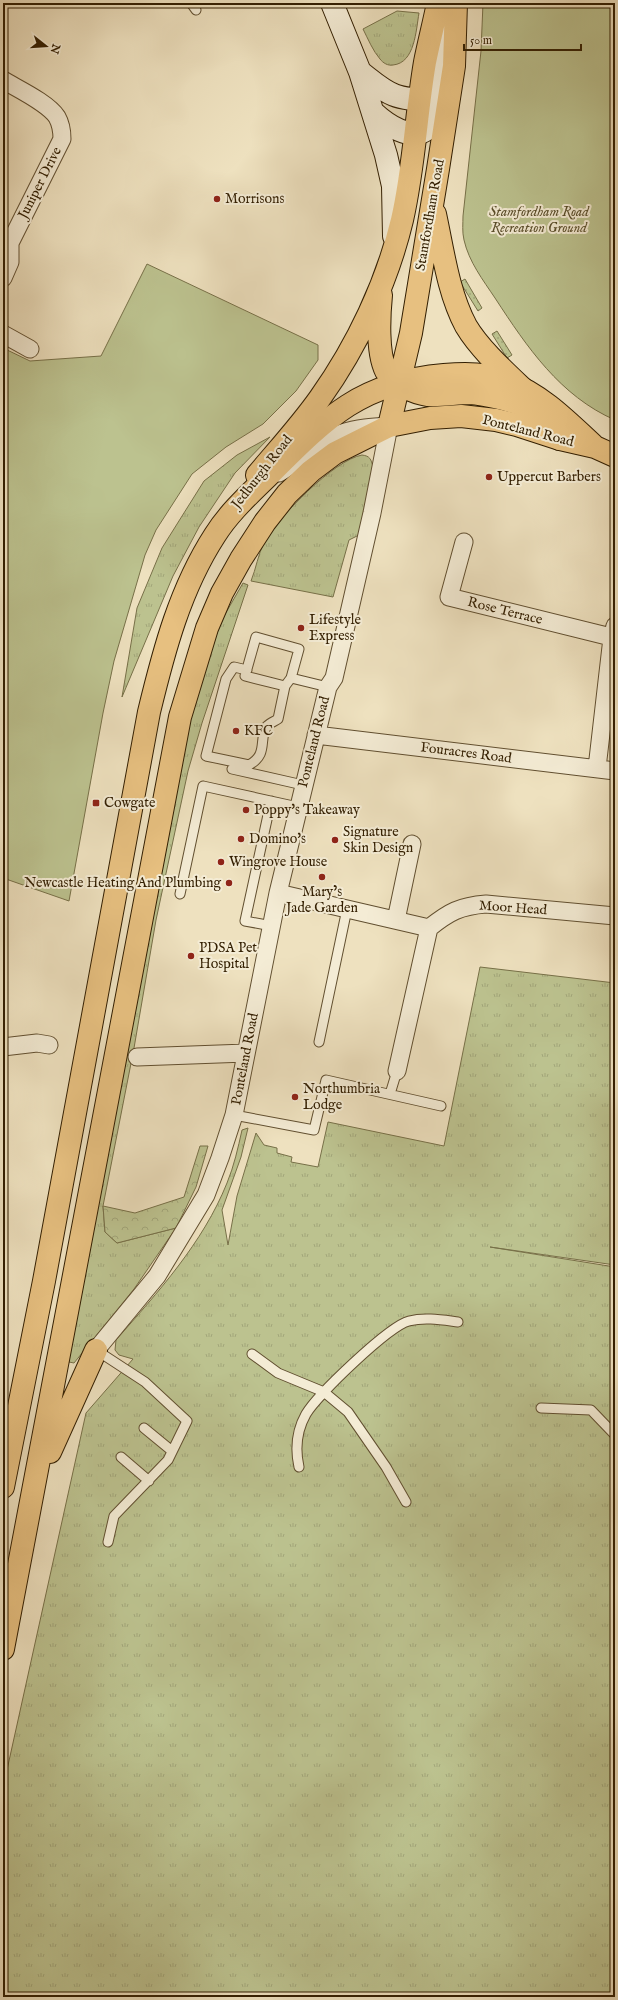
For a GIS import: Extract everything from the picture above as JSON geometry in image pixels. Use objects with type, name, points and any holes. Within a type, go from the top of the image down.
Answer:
[{"type":"main road","points":[[332,3],[360,72],[386,155],[393,186],[394,246]]},
{"type":"main road","name":"Stamfordham Road","points":[[382,282],[394,246],[406,198],[417,134],[427,103],[425,63],[438,3]]},
{"type":"main road","points":[[427,103],[450,3]]},
{"type":"main road","name":"Stamfordham Road","points":[[389,426],[411,333],[433,203],[454,66],[456,3]]},
{"type":"main road","points":[[360,72],[386,92],[396,96],[427,103],[439,112],[445,126]]},
{"type":"main road","points":[[374,113],[392,126],[417,134]]},
{"type":"main road","points":[[433,203],[448,275],[466,326],[501,369],[522,388]]},
{"type":"main road","points":[[382,282],[379,312],[383,362],[391,377],[418,393],[428,395],[472,393],[518,404],[533,412],[560,439]]},
{"type":"main road","name":"Jedburgh Road","points":[[228,515],[253,480],[310,412],[331,383],[355,341],[382,282]]},
{"type":"main road","name":"Ponteland Road","points":[[399,383],[424,376],[474,374],[491,376],[522,388],[537,396],[563,417],[595,447]]},
{"type":"main road","name":"Jedburgh Road","points":[[228,515],[316,429],[337,412],[361,397],[399,383]]},
{"type":"main road","name":"Ponteland Road","points":[[389,426],[430,418],[461,416],[496,420],[560,439],[595,447],[615,456]]},
{"type":"main road","points":[[3,1648],[180,717],[207,628],[222,593],[241,559],[265,522],[288,494],[311,471],[335,453],[389,426]]},
{"type":"main road","points":[[3,1487],[44,1281],[136,779],[159,668],[174,621],[188,587],[198,565],[228,515]]},
{"type":"main road","points":[[35,1484],[96,1350]]},
{"type":"street","name":"Juniper Drive","points":[[3,80],[49,109],[58,118],[62,130],[62,139],[58,149],[6,241],[10,262],[3,278]]},
{"type":"street","points":[[3,334],[30,349]]},
{"type":"street","points":[[258,486],[334,436],[356,429],[389,426]]},
{"type":"street","name":"Ponteland Road","points":[[96,1350],[157,1276],[206,1195],[234,1115],[278,892],[303,785],[331,682],[372,513],[389,426]]},
{"type":"street","name":"Rose Terrace","points":[[464,542],[449,597],[614,634]]},
{"type":"street","points":[[597,768],[614,634]]},
{"type":"street","name":"Fouracres Road","points":[[316,735],[615,771]]},
{"type":"street","points":[[396,920],[412,844]]},
{"type":"street","points":[[278,892],[429,928],[397,1070]]},
{"type":"street","name":"Moor Head","points":[[429,928],[446,914],[466,906],[486,904],[615,916]]},
{"type":"street","points":[[3,1047],[37,1043],[49,1045]]},
{"type":"street","points":[[137,1057],[246,1053]]},
{"type":"lane","points":[[247,670],[234,667],[226,679],[206,756],[249,765],[259,757],[267,727],[278,719],[285,686],[291,678],[299,649],[256,637],[246,676],[285,686]]},
{"type":"lane","points":[[291,678],[331,682]]},
{"type":"lane","points":[[232,769],[303,785]]},
{"type":"lane","points":[[180,894],[203,786],[298,807]]},
{"type":"lane","points":[[271,801],[245,920],[272,926]]},
{"type":"lane","points":[[319,1042],[347,909]]},
{"type":"lane","points":[[390,1094],[397,1070]]},
{"type":"lane","points":[[234,1115],[314,1130],[326,1080],[441,1106]]},
{"type":"lane","points":[[298,1467],[295,1451],[299,1431],[306,1414],[324,1392],[370,1349],[391,1332],[408,1321],[432,1319],[458,1322]]},
{"type":"lane","points":[[96,1350],[145,1382],[187,1421],[168,1460],[114,1516],[108,1542]]},
{"type":"lane","points":[[252,1354],[278,1373],[324,1392],[348,1412],[366,1436],[406,1502]]},
{"type":"lane","points":[[541,1408],[590,1410],[615,1435]]},
{"type":"lane","points":[[144,1428],[172,1451]]},
{"type":"lane","points":[[121,1457],[149,1480]]},
{"type":"green space","name":"Stamfordham Road Recreation Ground","points":[[483,3],[615,3],[615,420],[595,410],[578,398],[561,384],[546,368],[520,334],[486,284],[469,256],[466,248],[463,234],[463,216],[481,51]]},
{"type":"green space","points":[[397,11],[419,13],[413,45],[410,52],[400,63],[389,65],[377,56],[363,29]]},
{"type":"green space","points":[[147,264],[318,345],[318,360],[296,391],[263,424],[226,447],[192,474],[156,530],[145,555],[114,661],[103,713],[69,901],[3,878],[3,348],[30,361],[101,356]]},
{"type":"green space","points":[[465,279],[482,308],[478,311],[460,282]]},
{"type":"green space","points":[[497,331],[512,355],[507,358],[492,334]]},
{"type":"green space","points":[[270,437],[235,473],[199,527],[173,576],[122,697],[137,608],[162,548],[204,481],[237,455]]},
{"type":"green space","points":[[362,455],[370,458],[373,467],[361,534],[349,540],[333,597],[251,581],[264,543],[281,519],[322,478],[350,459]]},
{"type":"green space","points":[[243,583],[248,585],[202,723],[188,771],[156,920],[134,1048],[103,1206],[105,1232],[117,1243],[176,1228],[134,1289],[74,1363],[69,1362],[68,1356],[190,717],[220,623]]},
{"type":"green space","points":[[480,967],[615,983],[615,1265],[490,1247],[615,1267],[615,1997],[3,1997],[3,1788],[86,1413],[133,1359],[119,1355],[115,1350],[116,1340],[148,1304],[178,1266],[205,1226],[217,1205],[229,1177],[236,1157],[242,1130],[248,1128],[241,1157],[222,1210],[228,1245],[237,1196],[256,1133],[264,1145],[277,1148],[277,1153],[292,1157],[291,1162],[318,1167],[328,1122],[444,1146]]},
{"type":"green space","points":[[200,1146],[208,1146],[196,1187],[176,1228],[117,1243],[105,1232],[103,1206],[135,1213],[184,1197]]},
{"type":"place","name":"Morrisons","points":[[217,199]]},
{"type":"place","name":"Uppercut Barbers","points":[[489,477]]},
{"type":"place","name":"Lifestyle Express","points":[[301,628]]},
{"type":"place","name":"KFC","points":[[236,731]]},
{"type":"place","name":"Cowgate","points":[[96,803]]},
{"type":"place","name":"Poppy's Takeaway","points":[[246,810]]},
{"type":"place","name":"Domino's","points":[[241,839]]},
{"type":"place","name":"Signature Skin Design","points":[[335,840]]},
{"type":"place","name":"Wingrove House","points":[[221,862]]},
{"type":"place","name":"Mary’s Jade Garden","points":[[322,877]]},
{"type":"place","name":"Newcastle Heating And Plumbing","points":[[229,883]]},
{"type":"place","name":"PDSA Pet Hospital","points":[[191,956]]},
{"type":"place","name":"Northumbria Lodge","points":[[295,1097]]}]
